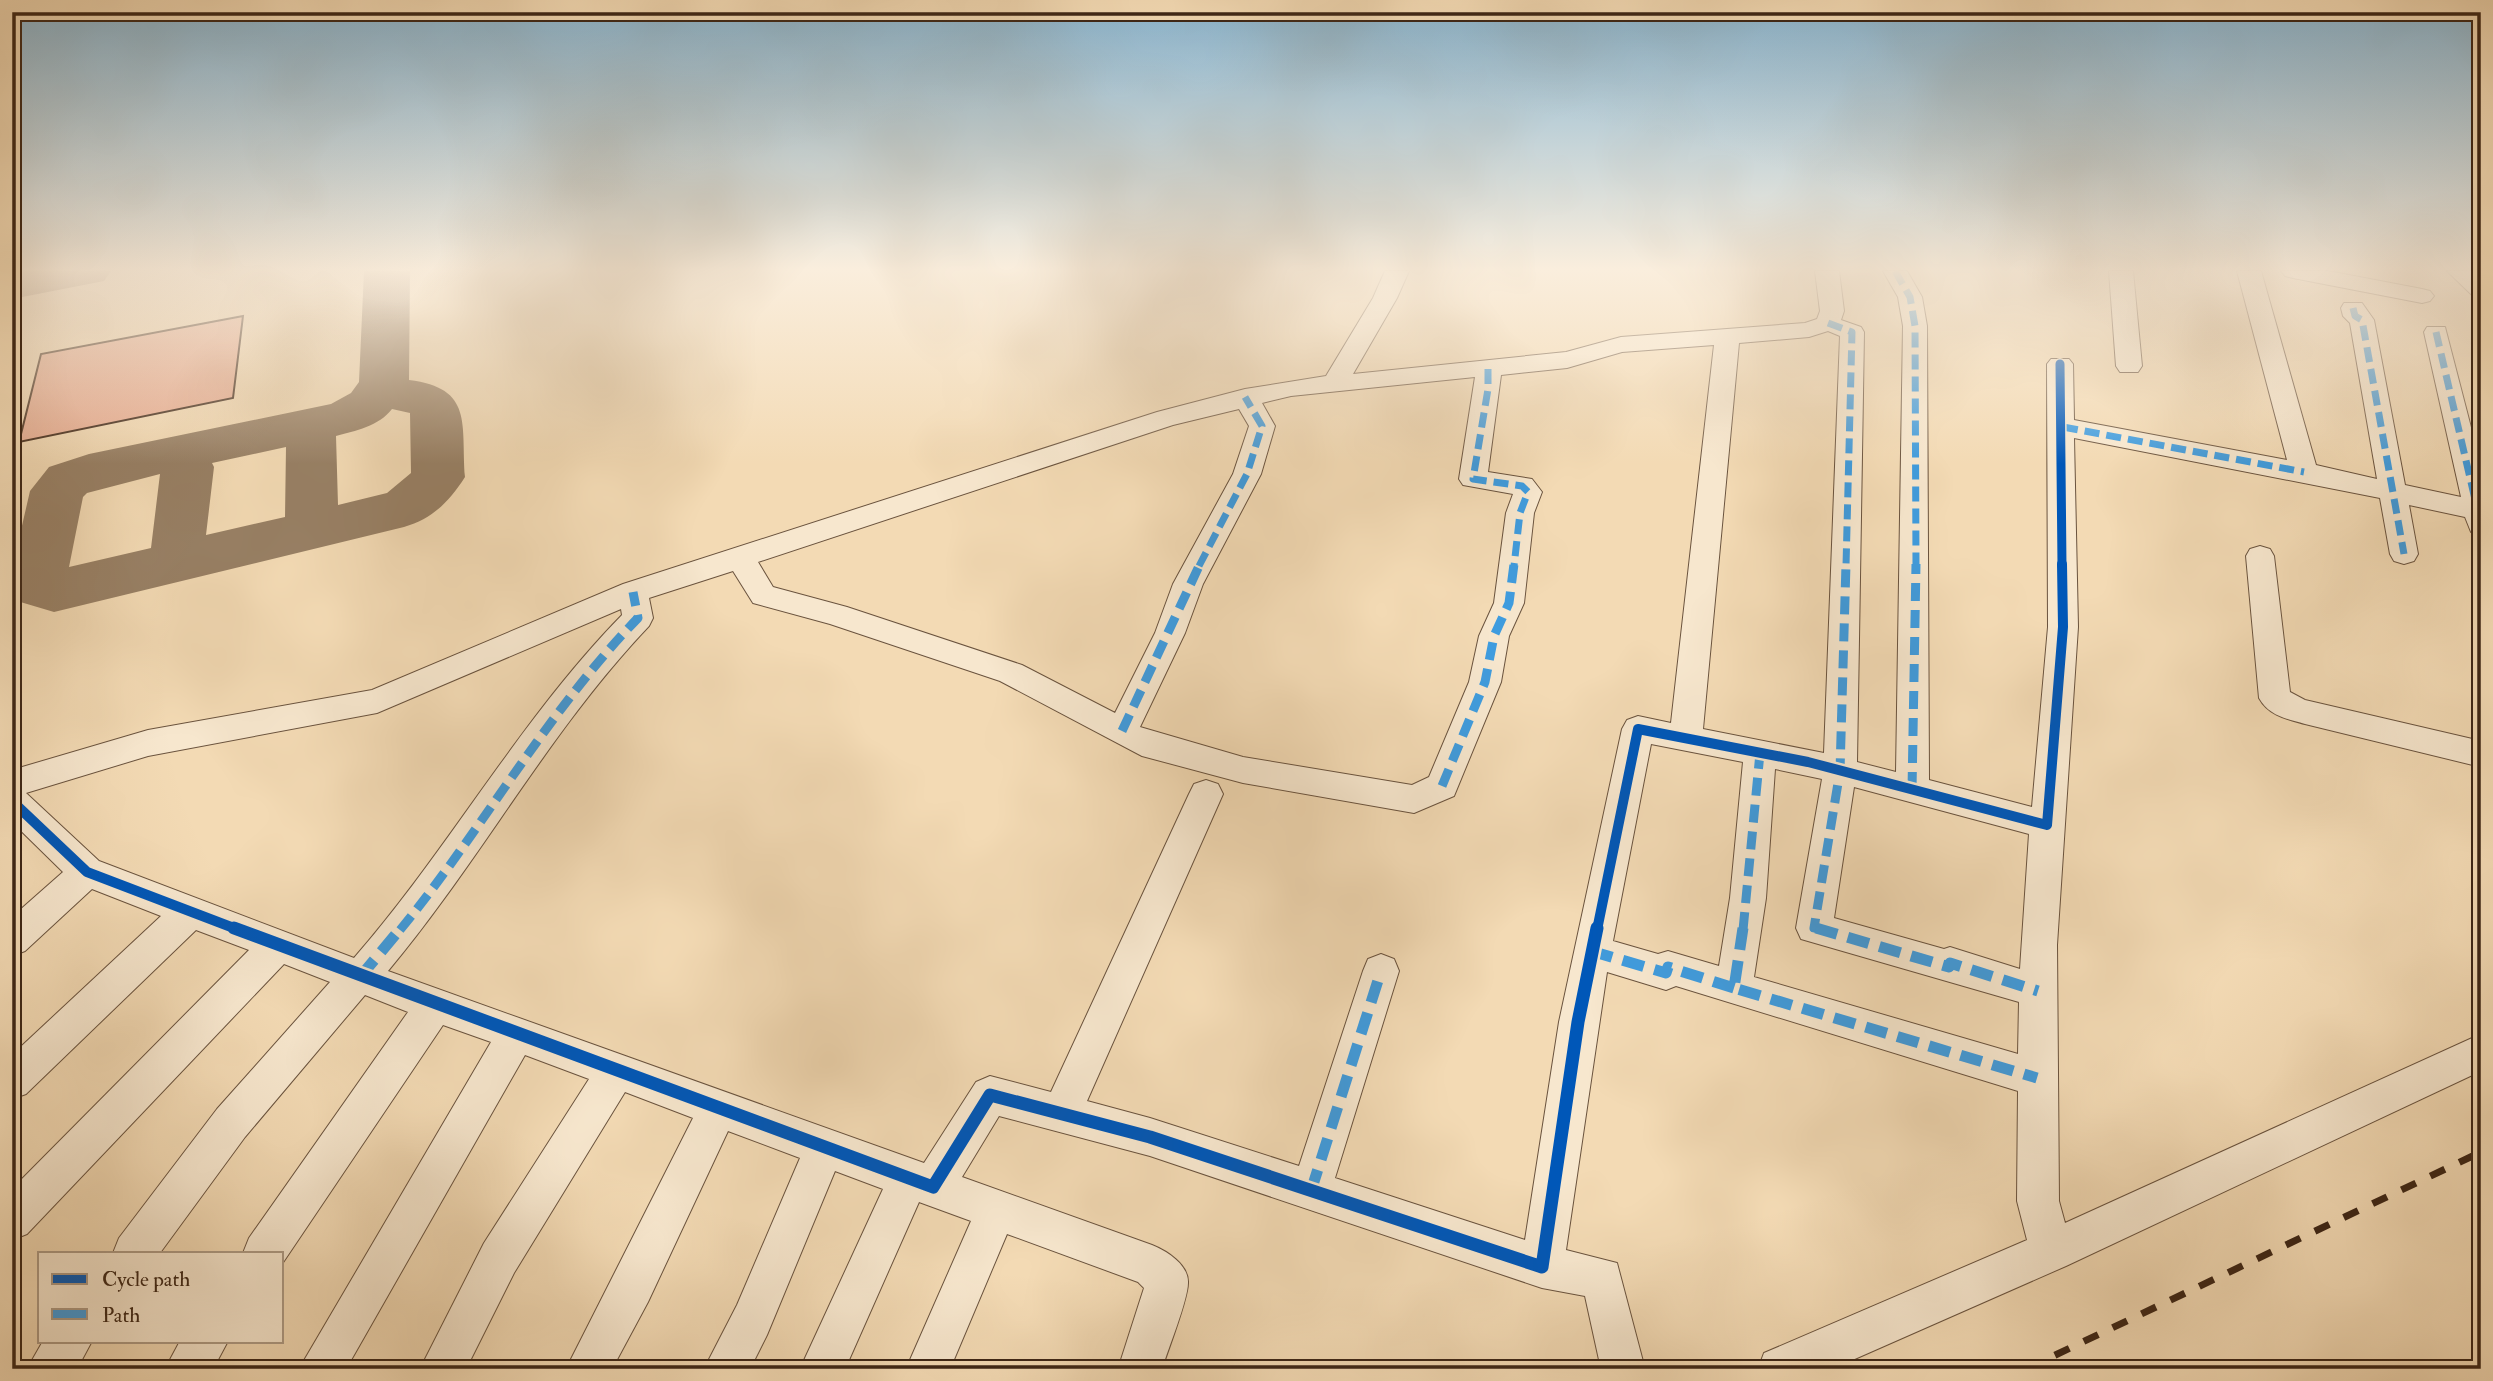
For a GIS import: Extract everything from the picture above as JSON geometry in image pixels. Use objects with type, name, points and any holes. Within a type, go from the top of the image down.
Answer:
[{"type":"street","points":[[1334,385],[1363,335]]},
{"type":"street","points":[[1140,1369],[1167,1282],[1162,1274],[1141,1261],[516,1035],[87,872],[15,804],[148,743],[377,701],[633,593],[1166,418],[1245,397],[1567,360],[1621,345],[1735,335]]},
{"type":"street","points":[[1852,335],[1840,771],[1814,928],[1949,967],[1950,963],[2038,991]]},
{"type":"street","points":[[1912,790],[1916,541],[1915,335]]},
{"type":"street","points":[[2126,335],[2129,366]]},
{"type":"street","points":[[2267,335],[2304,471]]},
{"type":"street","points":[[2365,335],[2404,554]]},
{"type":"street","points":[[2063,427],[2304,471],[2480,516],[2437,335]]},
{"type":"street","points":[[1686,738],[1727,336]]},
{"type":"street","points":[[2051,1251],[2038,1201],[2036,1078],[2047,825],[2063,627],[2063,427],[2060,364]]},
{"type":"street","points":[[740,558],[763,595],[836,615],[1011,673],[1142,743],[1243,770],[1414,799],[1442,786],[1485,682],[1494,636],[1508,603],[1520,513],[1528,492],[1522,486],[1473,479],[1488,389],[1488,369]]},
{"type":"street","points":[[1122,732],[1170,633],[1188,584],[1218,533],[1221,520],[1257,449],[1262,426],[1245,397]]},
{"type":"street","points":[[2260,556],[2275,698],[2288,707],[2305,712],[2481,754]]},
{"type":"street","points":[[135,1252],[231,1122],[359,976],[453,862],[553,716],[600,656],[638,618],[633,593]]},
{"type":"street","points":[[1542,1267],[1591,951],[1637,729],[1760,752],[2047,825]]},
{"type":"street","points":[[1734,988],[1748,898],[1760,752]]},
{"type":"street","points":[[1061,1114],[1206,794]]},
{"type":"street","points":[[12,940],[87,872]]},
{"type":"street","points":[[12,1082],[191,911]]},
{"type":"street","points":[[12,1219],[278,945]]},
{"type":"street","points":[[1591,951],[1666,973],[1668,967],[2036,1078]]},
{"type":"street","points":[[1311,1191],[1381,971]]},
{"type":"street","points":[[265,1252],[435,1005]]},
{"type":"street","points":[[321,1369],[516,1035]]},
{"type":"street","points":[[1780,1369],[2051,1251],[2481,1052]]},
{"type":"street","points":[[442,1369],[499,1258],[616,1071]]},
{"type":"street","points":[[822,1369],[921,1182],[990,1095],[1150,1137],[1542,1267],[1602,1278],[1623,1369]]},
{"type":"street","points":[[588,1369],[633,1287],[719,1108]]},
{"type":"street","points":[[726,1369],[752,1320],[825,1147]]},
{"type":"street","points":[[928,1369],[997,1209]]},
{"type":"street","points":[[49,1369],[69,1342]]},
{"type":"street","points":[[187,1369],[205,1342]]},
{"type":"building","points":[[140,335],[241,335],[233,398],[19,442],[41,354]]},
{"type":"taxiway","points":[[384,384],[385,335]]},
{"type":"taxiway","points":[[384,384],[390,393],[420,397],[435,407],[438,477],[424,493],[404,508],[54,591],[37,586],[57,491],[68,480],[89,472],[346,417],[369,404],[384,384]]},
{"type":"taxiway","points":[[311,514],[312,439]]},
{"type":"taxiway","points":[[177,545],[188,467]]},
{"type":"railway","points":[[2026,1369],[2481,1152]]},
{"type":"marked path","points":[[1852,335],[1840,771],[1814,928],[1949,967],[1950,963],[2038,991]]},
{"type":"marked path","points":[[1912,790],[1916,541],[1915,335]]},
{"type":"marked path","points":[[2365,335],[2404,554]]},
{"type":"marked path","points":[[2437,335],[2481,525]]},
{"type":"marked path","points":[[1442,786],[1485,682],[1494,636],[1509,603],[1520,513],[1528,492],[1522,486],[1473,479],[1488,389],[1488,369]]},
{"type":"marked path","points":[[1122,731],[1170,633],[1188,584],[1247,474],[1262,426],[1245,397]]},
{"type":"marked path","points":[[2063,427],[2304,472]]},
{"type":"marked path","points":[[360,977],[443,875],[563,704],[638,618],[633,592]]},
{"type":"marked path","points":[[1760,753],[1748,898],[1734,988],[2037,1078]]},
{"type":"marked path","points":[[1591,951],[1666,973],[1668,967],[1734,988]]},
{"type":"marked path","points":[[1311,1191],[1381,971]]},
{"type":"cycle path","points":[[12,801],[87,872],[395,990],[933,1187],[990,1095],[1150,1137],[1542,1267],[1578,1022],[1638,729],[1808,762],[2047,825],[2063,627],[2060,364]]}]
